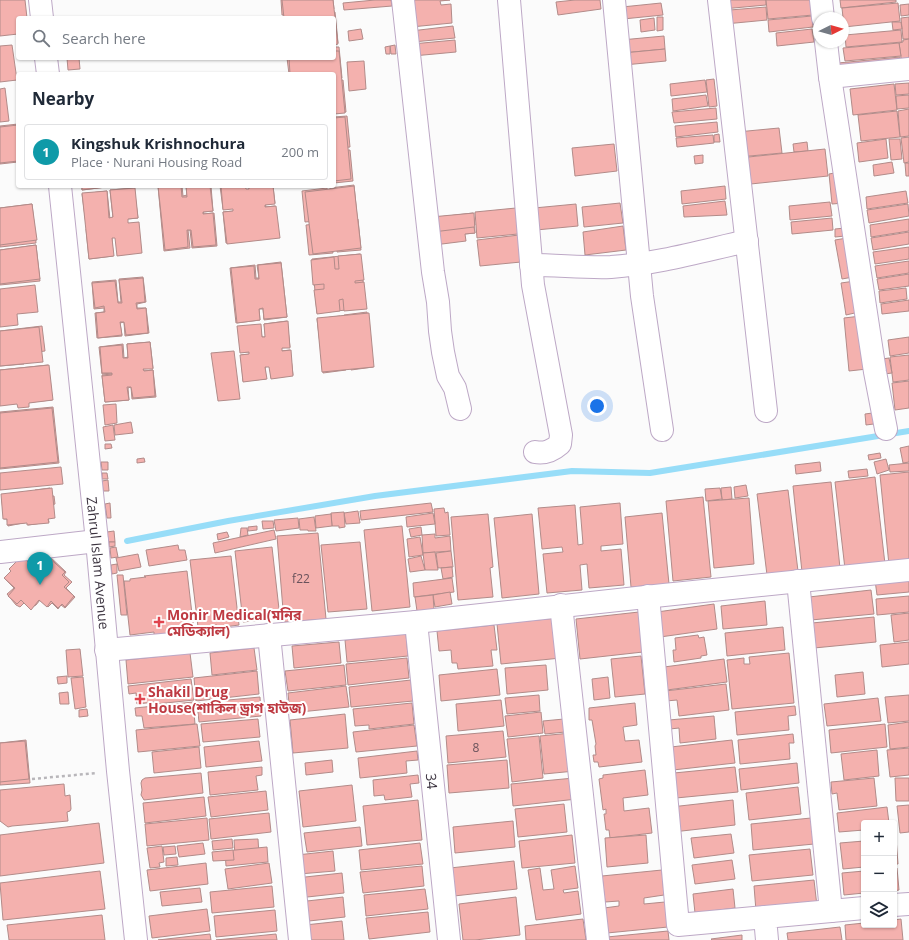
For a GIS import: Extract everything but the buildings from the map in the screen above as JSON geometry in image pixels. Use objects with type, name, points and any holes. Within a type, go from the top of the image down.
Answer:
[{"type":"street","points":[[40,0],[42,16]]},
{"type":"street","points":[[402,0],[433,272],[438,302],[440,331],[448,376],[455,388],[460,409]]},
{"type":"street","points":[[509,0],[533,285],[561,435],[560,444],[550,451],[541,454],[535,452]]},
{"type":"street","points":[[614,0],[642,296],[662,430]]},
{"type":"street","points":[[719,0],[766,411]]},
{"type":"street","points":[[821,0],[822,12]]},
{"type":"street","points":[[827,48],[875,372],[886,429]]},
{"type":"street","points":[[46,60],[48,72]]},
{"type":"street","points":[[830,77],[909,68]]},
{"type":"street","name":"Zahrul Islam Avenue","points":[[60,188],[97,541],[106,650],[136,940]]},
{"type":"street","points":[[532,265],[609,267],[639,264],[747,241]]},
{"type":"street","points":[[0,552],[97,541]]},
{"type":"street","points":[[106,650],[416,622],[561,605],[909,570]]},
{"type":"street","points":[[798,581],[831,911]]},
{"type":"street","points":[[648,596],[678,925],[861,908]]},
{"type":"street","points":[[561,605],[598,940]]},
{"type":"street","name":"34","points":[[416,622],[449,940]]},
{"type":"street","points":[[269,635],[300,940]]},
{"type":"street","points":[[897,905],[909,904]]},
{"type":"street","points":[[764,917],[767,940]]},
{"type":"path","points":[[32,779],[118,771]]},
{"type":"waterway","points":[[127,541],[228,521],[375,496],[572,471],[650,473],[909,431]]},
{"type":"place","name":"Kingshuk Krishnochura","points":[[40,585]]},
{"type":"place","name":"Monir Medical(মনির মেডিক্যাল)","points":[[159,622]]},
{"type":"place","name":"Shakil Drug House(শাকিল ড্রাগ হাউজ)","points":[[140,699]]}]
